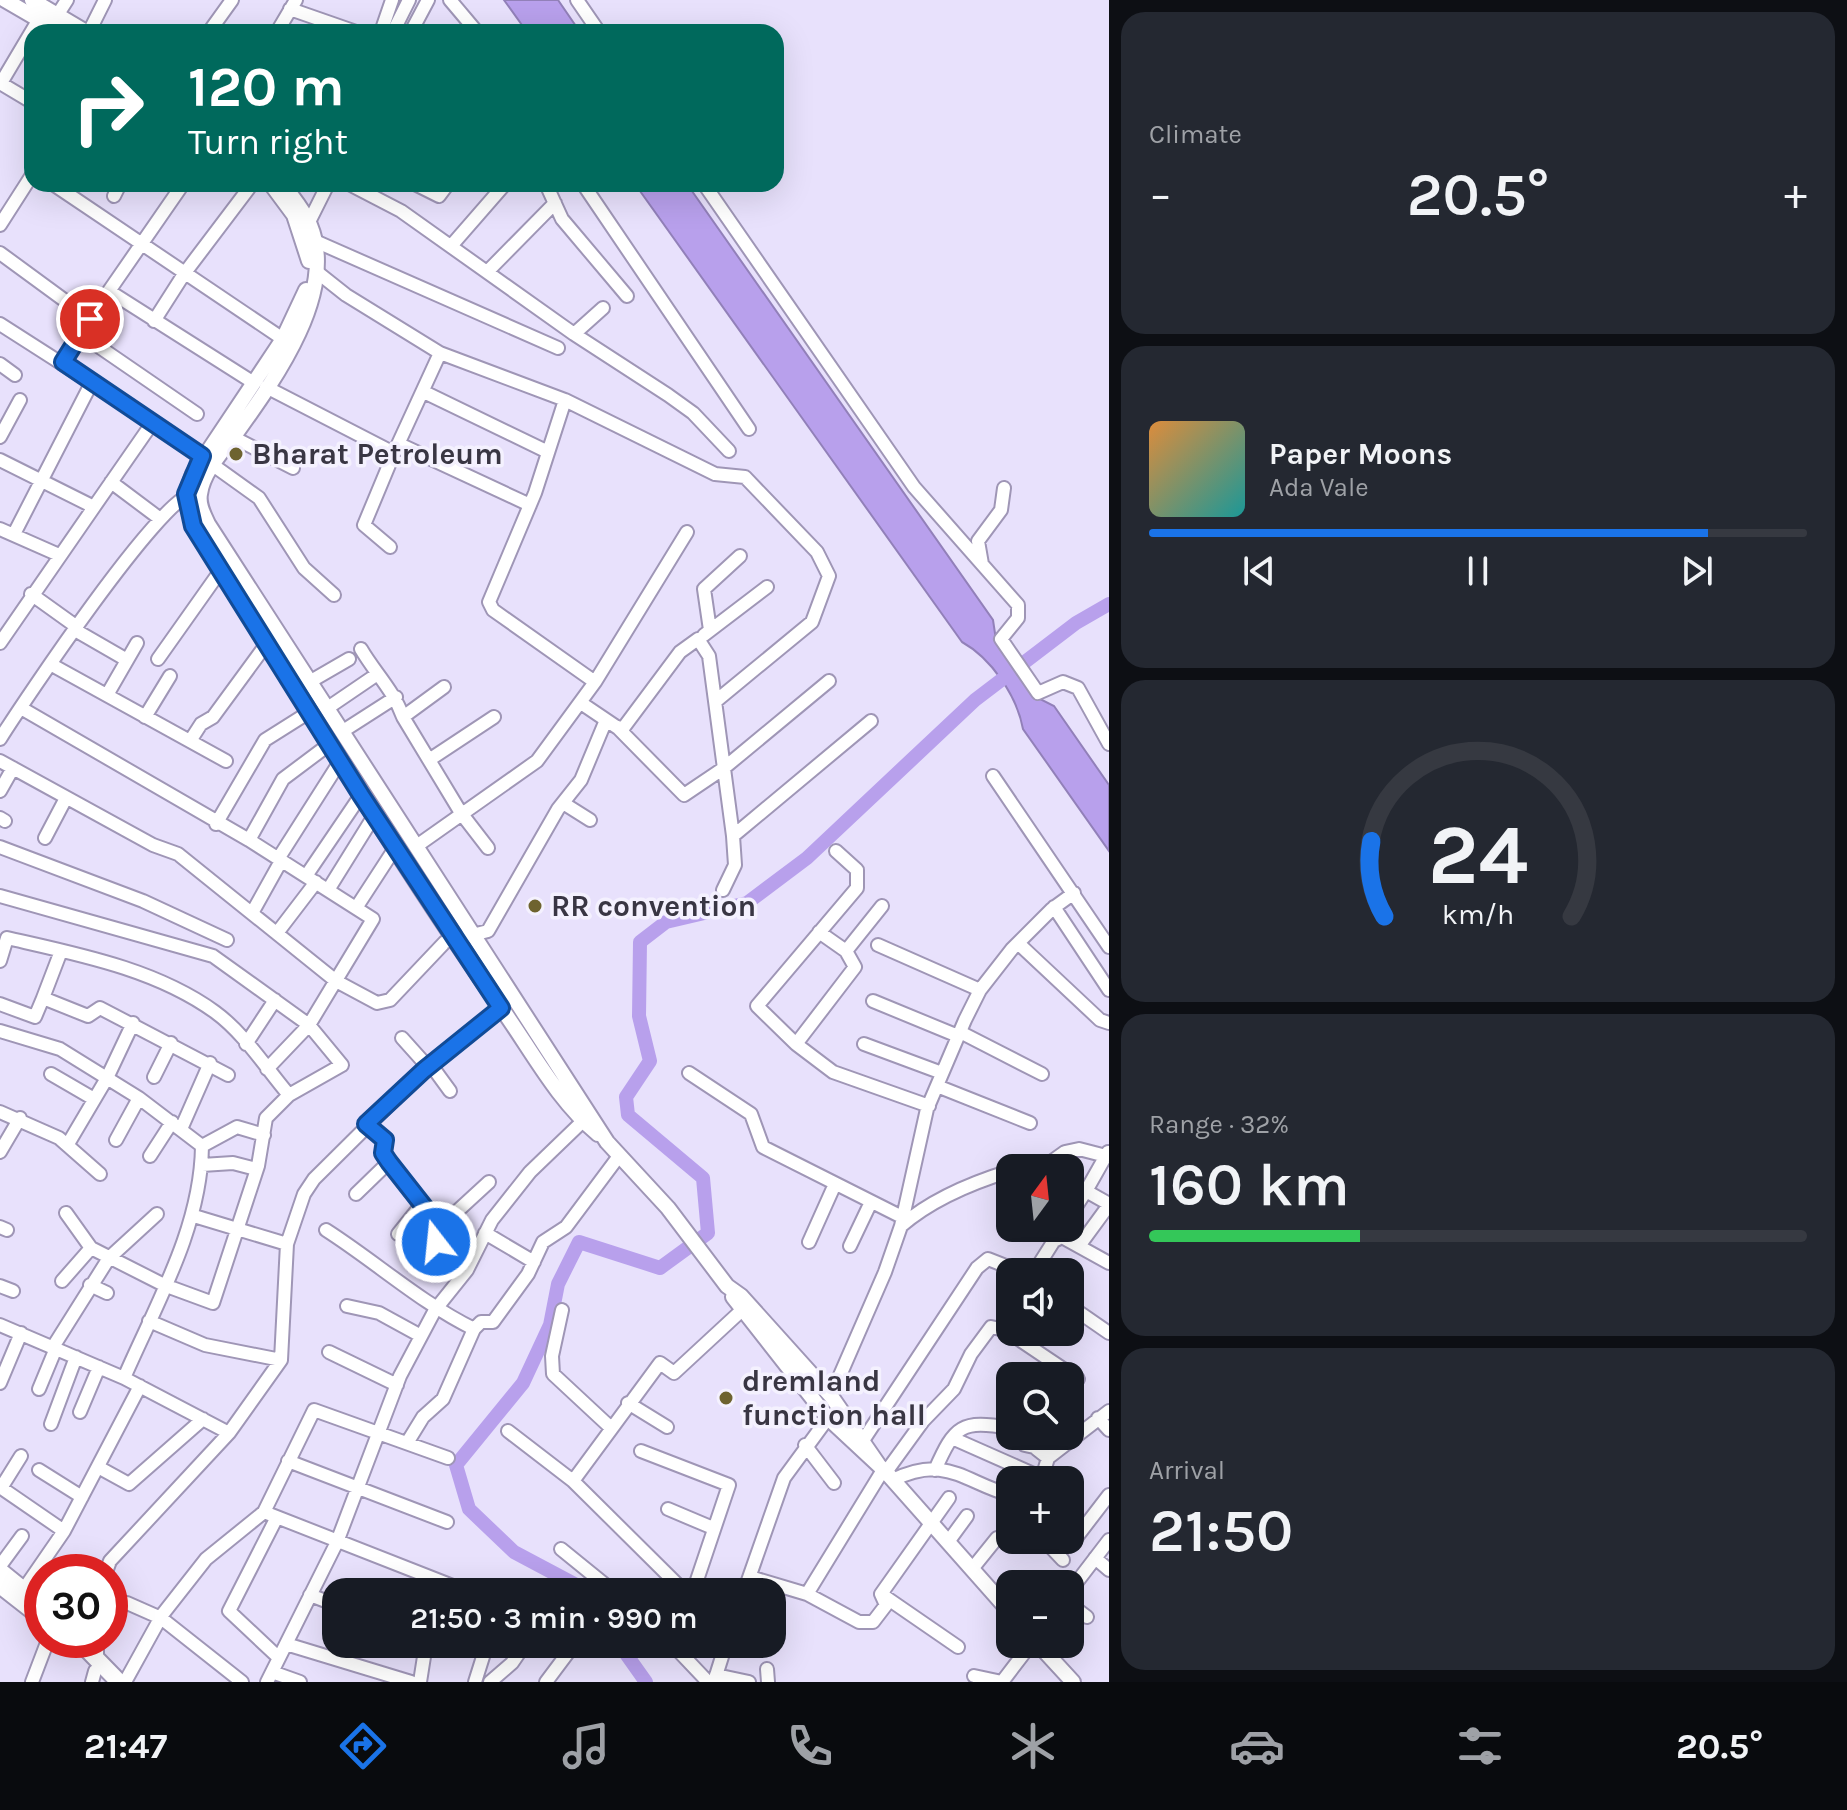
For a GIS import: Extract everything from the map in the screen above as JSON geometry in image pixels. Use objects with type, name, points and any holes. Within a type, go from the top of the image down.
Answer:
[{"type":"highway","points":[[0,1569],[24,1589]]},
{"type":"highway","points":[[0,1585],[24,1604]]},
{"type":"highway","points":[[82,1658],[97,1673],[122,1682]]},
{"type":"main road","points":[[5,0],[47,24]]},
{"type":"main road","points":[[32,0],[74,24]]},
{"type":"main road","points":[[279,192],[298,212]]},
{"type":"main road","points":[[287,192],[309,233],[317,272],[307,316],[228,434],[207,459],[193,494],[193,526],[395,848],[446,942],[551,1068],[607,1142],[668,1208],[716,1268],[741,1311],[828,1418],[885,1471],[996,1596]]},
{"type":"main road","points":[[260,385],[303,300],[309,277],[309,233]]},
{"type":"main road","points":[[193,494],[208,524],[418,845],[551,1068]]},
{"type":"main road","points":[[561,1081],[583,1121],[607,1142]]},
{"type":"main road","points":[[727,1286],[741,1296],[831,1396],[885,1471]]},
{"type":"main road","points":[[1051,1658],[1073,1682]]},
{"type":"street","points":[[58,14],[67,0]]},
{"type":"street","points":[[92,24],[105,0]]},
{"type":"street","points":[[215,24],[232,0]]},
{"type":"street","points":[[384,24],[392,0]]},
{"type":"street","points":[[397,24],[409,0]]},
{"type":"street","points":[[415,24],[428,0]]},
{"type":"street","points":[[450,0],[470,24]]},
{"type":"street","points":[[577,0],[594,24]]},
{"type":"street","points":[[281,24],[291,3],[338,24]]},
{"type":"street","points":[[36,24],[39,19]]},
{"type":"street","points":[[24,47],[2,88],[24,98]]},
{"type":"street","points":[[0,225],[24,188]]},
{"type":"street","points":[[64,192],[283,339]]},
{"type":"street","points":[[63,362],[138,244],[177,192]]},
{"type":"street","points":[[154,321],[184,274],[246,192]]},
{"type":"street","points":[[298,212],[313,207],[321,192]]},
{"type":"street","points":[[322,192],[309,233],[558,348]]},
{"type":"street","points":[[364,192],[401,211],[574,334],[693,413],[729,451]]},
{"type":"street","points":[[451,246],[498,192]]},
{"type":"street","points":[[550,192],[562,219],[627,296]]},
{"type":"street","points":[[588,192],[749,429]]},
{"type":"street","points":[[710,192],[914,487],[1018,605],[1018,618],[1001,639],[1038,693],[1063,682],[1078,688],[1109,744]]},
{"type":"street","points":[[487,272],[555,203]]},
{"type":"street","points":[[0,253],[90,319]]},
{"type":"street","points":[[317,272],[346,295],[440,353],[565,400],[715,474],[750,480],[826,564],[829,576],[812,622],[716,701]]},
{"type":"street","points":[[109,291],[260,385],[530,505]]},
{"type":"street","points":[[574,334],[603,308]]},
{"type":"street","points":[[0,324],[153,422],[259,498],[304,568],[334,595]]},
{"type":"street","points":[[82,335],[197,414]]},
{"type":"street","points":[[390,547],[364,525],[440,353]]},
{"type":"street","points":[[0,364],[15,375]]},
{"type":"street","points":[[14,534],[92,382]]},
{"type":"street","points":[[424,392],[548,452]]},
{"type":"street","points":[[0,437],[20,400]]},
{"type":"street","points":[[565,400],[530,505],[489,602],[493,610],[595,682]]},
{"type":"street","points":[[0,643],[6,622],[31,594],[153,422]]},
{"type":"street","points":[[228,434],[293,468]]},
{"type":"street","points":[[0,460],[94,507]]},
{"type":"street","points":[[111,482],[159,518]]},
{"type":"street","points":[[982,564],[978,541],[1001,510],[1004,488]]},
{"type":"street","points":[[2,732],[159,518],[193,494]]},
{"type":"street","points":[[0,529],[59,555]]},
{"type":"street","points":[[418,845],[537,761],[595,682],[687,532]]},
{"type":"street","points":[[710,630],[704,589],[740,556]]},
{"type":"street","points":[[158,659],[221,570]]},
{"type":"street","points":[[618,728],[630,722],[680,652],[767,587]]},
{"type":"street","points":[[31,594],[76,629],[127,660]]},
{"type":"street","points":[[698,639],[709,656],[733,836],[735,865],[723,890]]},
{"type":"street","points":[[190,741],[201,724],[213,717],[268,642]]},
{"type":"street","points":[[107,695],[137,643]]},
{"type":"street","points":[[361,649],[376,675],[396,697],[403,717],[461,813],[488,848]]},
{"type":"street","points":[[311,681],[349,659]]},
{"type":"street","points":[[52,665],[226,761]]},
{"type":"street","points":[[329,707],[376,675]]},
{"type":"street","points":[[145,717],[170,676]]},
{"type":"street","points":[[581,703],[618,728],[680,794],[689,793],[724,768],[829,681]]},
{"type":"street","points":[[403,717],[444,687]]},
{"type":"street","points":[[343,731],[396,697]]},
{"type":"street","points":[[21,708],[216,824],[249,840],[373,919],[309,1025],[267,1069]]},
{"type":"street","points":[[216,824],[265,740],[311,711]]},
{"type":"street","points":[[429,760],[494,717]]},
{"type":"street","points":[[0,761],[153,845],[178,854],[336,981],[377,1003],[390,1000],[446,942],[475,937],[488,931],[563,803],[581,780],[606,720]]},
{"type":"street","points":[[733,836],[871,721]]},
{"type":"street","points":[[249,840],[283,779],[331,743]]},
{"type":"street","points":[[252,913],[280,860],[341,760]]},
{"type":"street","points":[[0,791],[13,768]]},
{"type":"street","points":[[993,776],[1109,947]]},
{"type":"street","points":[[277,933],[361,795]]},
{"type":"street","points":[[45,838],[66,798]]},
{"type":"street","points":[[563,803],[590,820]]},
{"type":"street","points":[[328,890],[374,816]]},
{"type":"street","points":[[0,847],[143,901],[227,940]]},
{"type":"street","points":[[356,908],[395,848]]},
{"type":"street","points":[[836,851],[857,870],[857,888],[757,1006],[796,1044],[833,1072],[929,1106]]},
{"type":"street","points":[[831,1396],[885,1272],[929,1106],[980,990],[1054,907],[1074,893]]},
{"type":"street","points":[[0,896],[213,956],[309,1025],[342,1065],[289,1095],[266,1118],[256,1169],[213,1303],[164,1285],[91,1248],[66,1213]]},
{"type":"street","points":[[846,951],[882,906]]},
{"type":"street","points":[[1054,907],[1109,990]]},
{"type":"street","points":[[796,1044],[854,972],[854,962],[846,951],[819,932]]},
{"type":"street","points":[[0,961],[7,938],[61,951],[169,985],[217,1013],[289,1095]]},
{"type":"street","points":[[1019,944],[1100,1020],[1109,1023]]},
{"type":"street","points":[[878,945],[980,990]]},
{"type":"street","points":[[0,1004],[35,1017],[61,951]]},
{"type":"street","points":[[43,998],[88,1016],[100,1008],[228,1075]]},
{"type":"street","points":[[246,1044],[275,1000]]},
{"type":"street","points":[[873,1001],[959,1034],[1042,1074]]},
{"type":"street","points":[[117,1554],[229,1433],[281,1360],[287,1244],[304,1194],[314,1179],[366,1124],[429,1066],[501,1008]]},
{"type":"street","points":[[68,1144],[107,1078],[133,1023]]},
{"type":"street","points":[[0,1031],[60,1049],[139,1098],[202,1146]]},
{"type":"street","points":[[402,1038],[450,1091]]},
{"type":"street","points":[[154,1077],[171,1043]]},
{"type":"street","points":[[864,1044],[942,1073]]},
{"type":"street","points":[[150,1156],[176,1126],[210,1063]]},
{"type":"street","points":[[689,1073],[751,1114],[763,1147],[871,1202],[901,1221]]},
{"type":"street","points":[[51,1074],[94,1099]]},
{"type":"street","points":[[937,1086],[1030,1123]]},
{"type":"street","points":[[116,1140],[139,1098]]},
{"type":"street","points":[[0,1112],[20,1118],[68,1144],[100,1174]]},
{"type":"street","points":[[0,1152],[20,1118]]},
{"type":"street","points":[[300,1682],[269,1677],[337,1542],[397,1385],[421,1336],[435,1310],[467,1270],[485,1233],[530,1172],[583,1121]]},
{"type":"street","points":[[366,1124],[385,1140],[383,1153],[440,1227]]},
{"type":"street","points":[[202,1146],[237,1127],[264,1135]]},
{"type":"street","points":[[124,1378],[194,1216],[202,1146]]},
{"type":"street","points":[[1062,1154],[1079,1149],[1108,1154],[1084,1194]]},
{"type":"street","points":[[407,1443],[423,1417],[443,1399],[474,1329],[481,1322],[493,1322],[534,1262],[543,1242],[566,1227],[619,1156]]},
{"type":"street","points":[[356,1194],[389,1162]]},
{"type":"street","points":[[202,1165],[233,1163],[256,1169]]},
{"type":"street","points":[[901,1221],[977,1181],[996,1175]]},
{"type":"street","points":[[467,1270],[436,1249],[440,1227],[489,1182]]},
{"type":"street","points":[[809,1242],[835,1184]]},
{"type":"street","points":[[1079,1246],[1109,1204],[1086,1191]]},
{"type":"street","points":[[850,1246],[871,1202]]},
{"type":"street","points":[[398,1234],[422,1204]]},
{"type":"street","points":[[39,1389],[54,1347],[90,1285],[109,1258],[157,1214]]},
{"type":"street","points":[[194,1216],[287,1244]]},
{"type":"street","points":[[326,1230],[380,1265],[435,1310],[474,1329]]},
{"type":"street","points":[[485,1233],[534,1262]]},
{"type":"street","points":[[1071,1242],[1109,1263]]},
{"type":"street","points":[[62,1281],[91,1248]]},
{"type":"street","points":[[864,1439],[983,1262],[996,1260]]},
{"type":"street","points":[[90,1285],[107,1293]]},
{"type":"street","points":[[0,1286],[13,1291]]},
{"type":"street","points":[[347,1306],[379,1313],[421,1336]]},
{"type":"street","points":[[562,1310],[552,1356],[553,1374],[610,1427]]},
{"type":"street","points":[[573,1481],[660,1363],[674,1373],[741,1311]]},
{"type":"street","points":[[1084,1316],[1109,1333]]},
{"type":"street","points":[[149,1321],[205,1345],[281,1360]]},
{"type":"street","points":[[0,1325],[124,1378],[229,1433]]},
{"type":"street","points":[[807,1594],[885,1471],[923,1421],[954,1389],[976,1346],[991,1327],[1005,1330],[1053,1362]]},
{"type":"street","points":[[0,1383],[21,1333]]},
{"type":"street","points":[[329,1352],[397,1385]]},
{"type":"street","points":[[51,1424],[76,1357]]},
{"type":"street","points":[[80,1412],[99,1367]]},
{"type":"street","points":[[48,1554],[64,1531],[140,1386]]},
{"type":"street","points":[[628,1403],[667,1427]]},
{"type":"street","points":[[279,1658],[229,1611],[270,1514],[288,1461],[314,1410],[448,1458]]},
{"type":"street","points":[[1046,1466],[1048,1458],[1103,1415],[1109,1430]]},
{"type":"street","points":[[828,1418],[805,1445],[784,1478],[750,1577],[807,1594],[859,1622],[873,1622],[886,1605],[881,1594]]},
{"type":"street","points":[[98,1467],[129,1484],[203,1419]]},
{"type":"street","points":[[935,1470],[955,1431],[970,1424],[996,1427]]},
{"type":"street","points":[[508,1431],[573,1481],[671,1578]]},
{"type":"street","points":[[952,1438],[1015,1466]]},
{"type":"street","points":[[805,1445],[834,1483]]},
{"type":"street","points":[[1038,1450],[1048,1458]]},
{"type":"street","points":[[641,1451],[729,1485]]},
{"type":"street","points":[[21,1456],[1,1488],[64,1531]]},
{"type":"street","points":[[288,1461],[447,1522]]},
{"type":"street","points":[[39,1470],[82,1497]]},
{"type":"street","points":[[697,1578],[734,1470]]},
{"type":"street","points":[[885,1471],[935,1470],[969,1476],[987,1490],[996,1492]]},
{"type":"street","points":[[881,1594],[949,1498]]},
{"type":"street","points":[[1084,1526],[1107,1500]]},
{"type":"street","points":[[668,1509],[713,1528]]},
{"type":"street","points":[[270,1514],[421,1578]]},
{"type":"street","points":[[122,1682],[161,1618],[206,1559],[270,1514]]},
{"type":"street","points":[[948,1542],[967,1516]]},
{"type":"street","points":[[0,1569],[22,1536]]},
{"type":"street","points":[[972,1569],[996,1539]]},
{"type":"street","points":[[1084,1572],[1109,1540]]},
{"type":"street","points":[[561,1549],[597,1578]]},
{"type":"street","points":[[1084,1552],[1109,1570]]},
{"type":"street","points":[[1057,1554],[1063,1560]]},
{"type":"street","points":[[881,1594],[958,1647]]},
{"type":"street","points":[[310,1595],[322,1600]]},
{"type":"street","points":[[128,1603],[161,1618],[242,1682]]},
{"type":"street","points":[[286,1644],[411,1682]]},
{"type":"street","points":[[32,1682],[41,1658]]},
{"type":"street","points":[[420,1682],[424,1658]]},
{"type":"street","points":[[475,1682],[483,1658]]},
{"type":"street","points":[[490,1682],[515,1658]]},
{"type":"street","points":[[546,1682],[564,1658]]},
{"type":"street","points":[[688,1658],[713,1680],[749,1682]]},
{"type":"street","points":[[713,1680],[721,1658]]},
{"type":"street","points":[[974,1676],[1002,1682],[1020,1658]]},
{"type":"shaded area","points":[[504,0],[558,0],[574,24],[521,24]]},
{"type":"shaded area","points":[[641,192],[693,192],[993,620],[996,640],[1036,697],[1054,706],[1109,785],[1109,851],[1023,729],[1015,704],[1001,679],[983,658],[962,642]]},
{"type":"waterway","points":[[563,1578],[514,1552],[469,1509],[456,1465],[523,1383],[550,1325],[558,1284],[579,1242],[660,1268],[708,1233],[703,1178],[628,1115],[626,1097],[650,1061],[639,1016],[640,942],[666,922],[747,903],[807,858],[975,700],[1076,623],[1109,604]]},
{"type":"waterway","points":[[629,1658],[646,1682]]},
{"type":"place","name":"Bharat Petroleum","points":[[236,454]]},
{"type":"place","name":"RR convention","points":[[535,906]]},
{"type":"place","name":"dremland function hall","points":[[726,1398]]},
{"type":"route","points":[[90,319],[63,362],[202,456],[186,494],[193,526],[452,938],[501,1008],[424,1070],[366,1124],[385,1140],[383,1153],[440,1227],[436,1242]]}]
